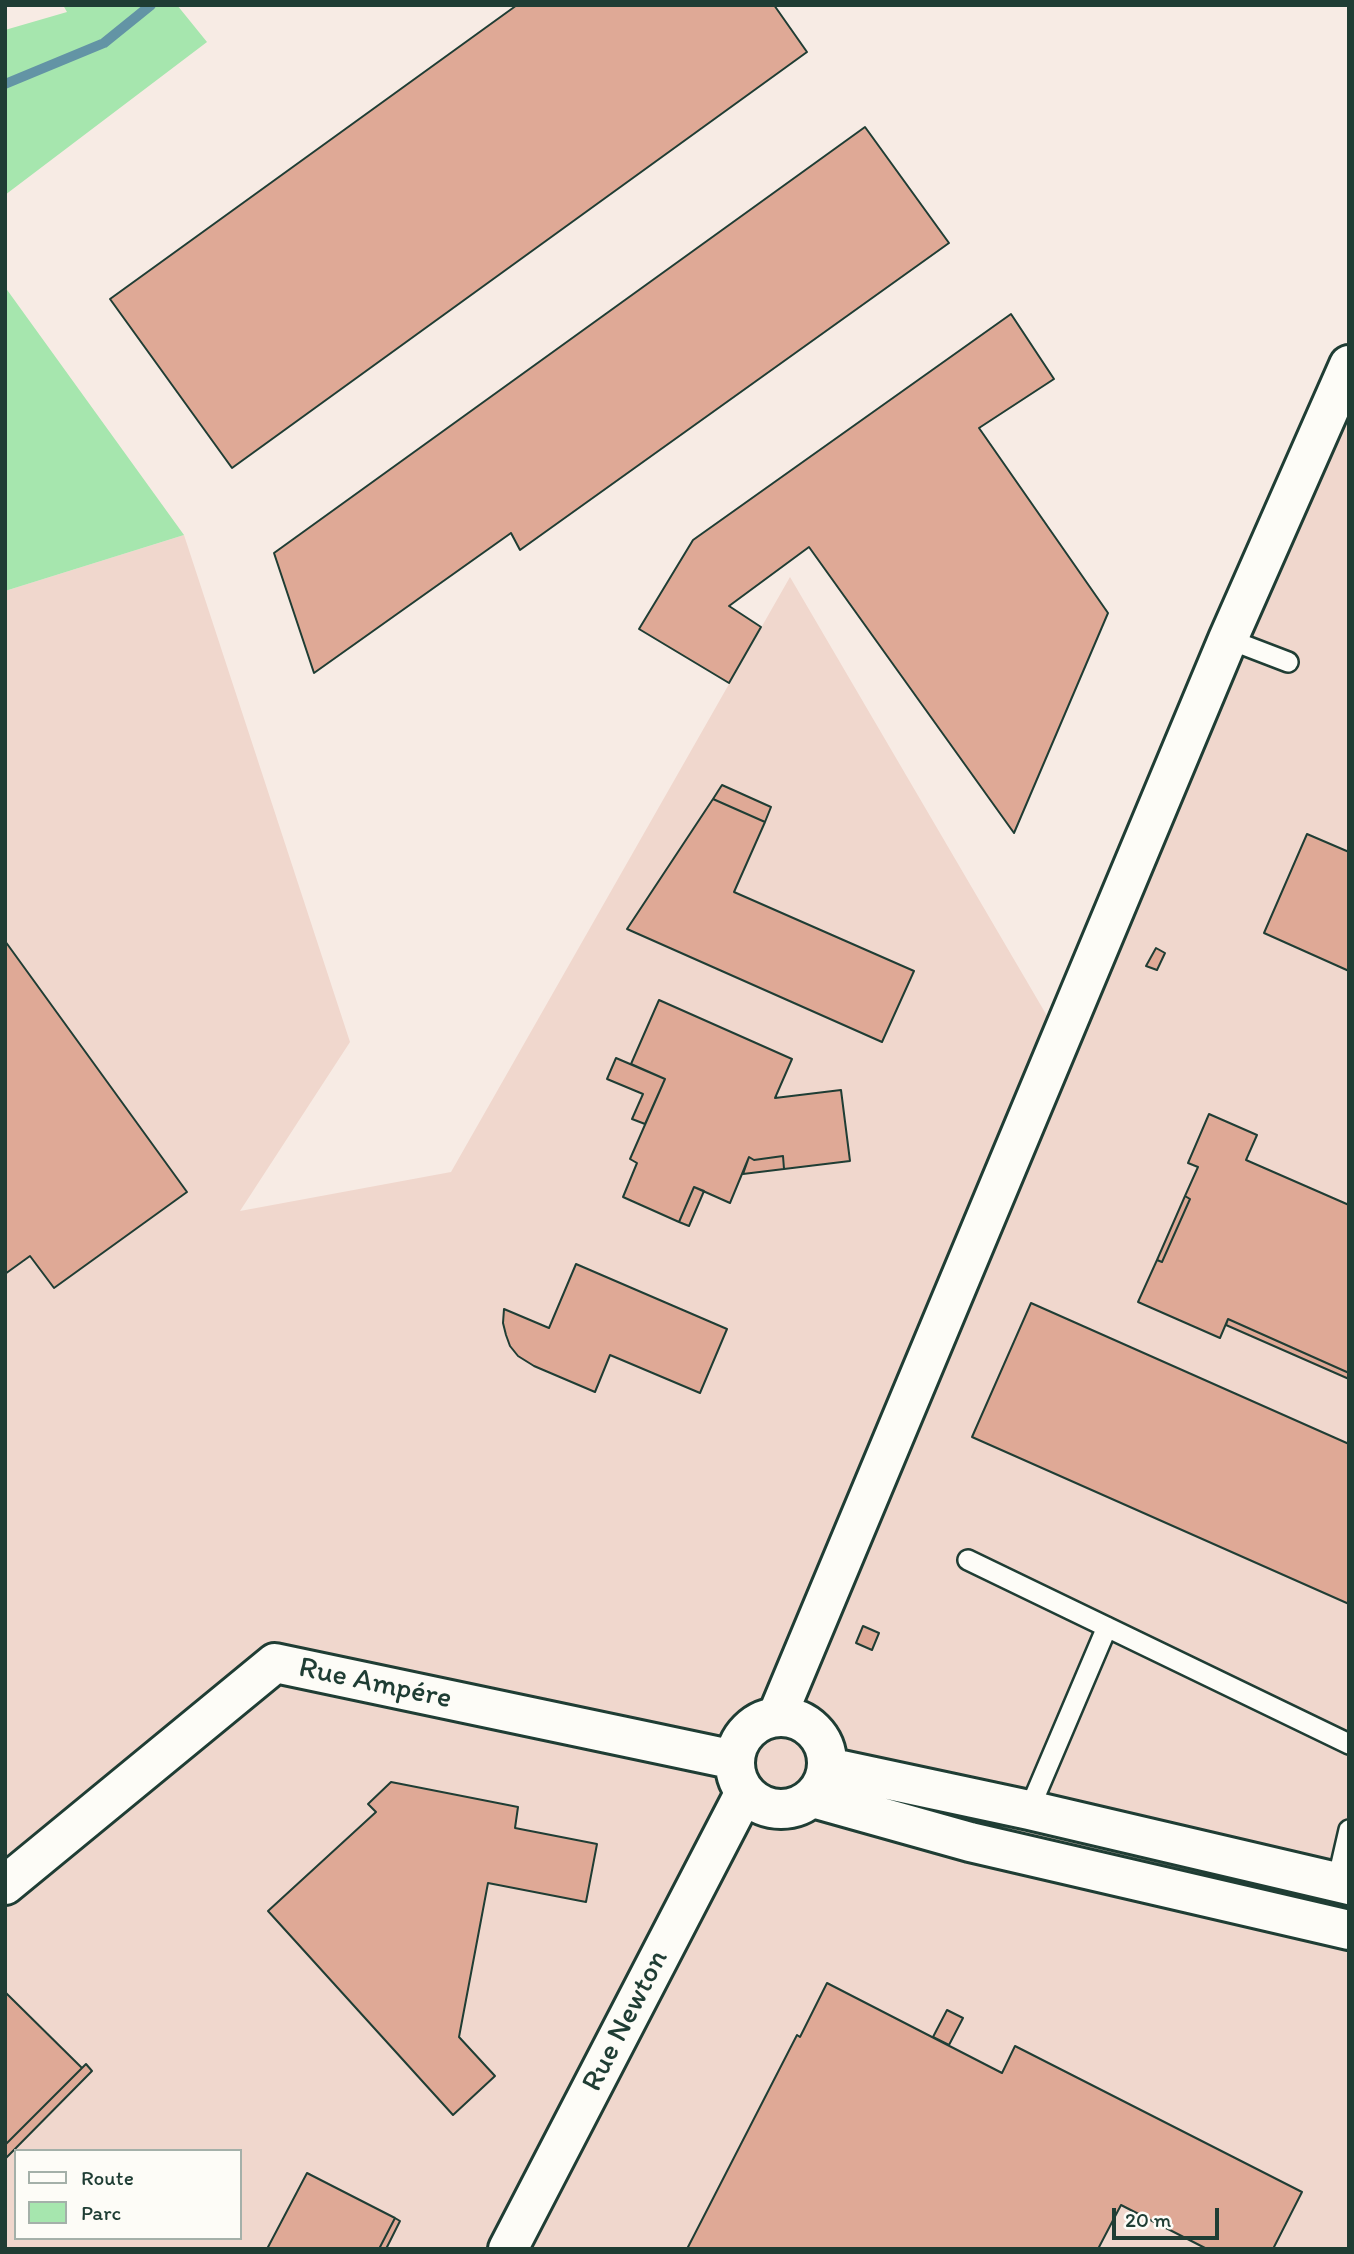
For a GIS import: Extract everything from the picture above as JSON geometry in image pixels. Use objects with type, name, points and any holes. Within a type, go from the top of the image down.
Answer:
[{"type":"street","points":[[777,1716],[1228,639],[1349,365]]},
{"type":"street","name":"Rue Ampére","points":[[5,1885],[275,1663],[740,1776]]},
{"type":"street","points":[[777,1716],[796,1719],[810,1726],[824,1744],[820,1782],[796,1808],[777,1810],[759,1804],[740,1776],[738,1745],[747,1732],[760,1722],[777,1716]]},
{"type":"street","name":"Rue Newton","points":[[508,2249],[740,1776]]},
{"type":"street","points":[[820,1782],[1029,1810],[1343,1884]]},
{"type":"street","points":[[820,1782],[970,1842],[1349,1930]]},
{"type":"lane","points":[[1228,639],[1289,662]]},
{"type":"lane","points":[[968,1560],[1349,1744]]},
{"type":"lane","points":[[1029,1810],[1107,1627]]},
{"type":"lane","points":[[1343,1884],[1349,1830]]},
{"type":"shaded area","points":[[1349,379],[1349,2249],[5,2249],[5,591],[184,535],[350,1042],[240,1211],[451,1172],[790,577],[1060,1038]]},
{"type":"green space","points":[[63,5],[177,5],[207,42],[5,195],[5,30],[67,12]]},
{"type":"green space","points":[[5,287],[184,535],[5,591]]},
{"type":"building","points":[[517,5],[774,5],[807,52],[232,468],[110,299]]},
{"type":"building","points":[[865,127],[949,243],[520,550],[511,533],[314,673],[274,553]]},
{"type":"building","points":[[1011,314],[1054,379],[979,428],[1108,613],[1014,833],[809,547],[729,606],[761,627],[729,683],[639,629],[693,540]]},
{"type":"building","points":[[722,785],[771,807],[765,822],[713,799]]},
{"type":"building","points":[[713,799],[765,822],[734,892],[914,971],[882,1042],[627,929]]},
{"type":"building","points":[[1307,834],[1349,852],[1349,971],[1264,933]]},
{"type":"building","points":[[5,941],[187,1192],[54,1288],[30,1256],[5,1274]]},
{"type":"building","points":[[1156,948],[1165,953],[1157,970],[1146,966]]},
{"type":"building","points":[[659,1000],[792,1059],[775,1098],[841,1090],[850,1161],[784,1169],[783,1156],[754,1160],[749,1157],[730,1203],[694,1187],[679,1222],[623,1197],[637,1163],[630,1159],[665,1079],[631,1064]]},
{"type":"building","points":[[616,1058],[665,1079],[645,1124],[632,1119],[643,1094],[607,1079]]},
{"type":"building","points":[[1209,1114],[1257,1135],[1246,1160],[1349,1205],[1349,1373],[1228,1319],[1220,1338],[1138,1302],[1157,1260],[1162,1262],[1190,1199],[1185,1196],[1198,1167],[1188,1163]]},
{"type":"building","points":[[783,1156],[784,1169],[743,1174],[749,1157],[754,1160]]},
{"type":"building","points":[[694,1187],[704,1191],[689,1226],[679,1222]]},
{"type":"building","points":[[1185,1196],[1190,1199],[1162,1262],[1157,1260]]},
{"type":"building","points":[[576,1264],[727,1329],[700,1393],[610,1355],[595,1392],[534,1366],[518,1356],[506,1335],[504,1309],[549,1328]]},
{"type":"building","points":[[1031,1303],[1349,1444],[1349,1604],[972,1437]]},
{"type":"building","points":[[1228,1319],[1349,1373],[1349,1379],[1226,1325]]},
{"type":"building","points":[[863,1626],[879,1633],[872,1650],[856,1643]]},
{"type":"building","points":[[391,1782],[518,1807],[515,1828],[597,1844],[586,1902],[488,1883],[459,2037],[495,2076],[453,2115],[268,1911],[376,1812],[368,1804]]},
{"type":"building","points":[[827,1983],[1002,2073],[1015,2046],[1302,2192],[1273,2249],[1207,2249],[1121,2205],[1098,2249],[687,2249],[797,2035],[800,2037]]},
{"type":"building","points":[[5,1992],[82,2068],[5,2145]]},
{"type":"building","points":[[947,2010],[963,2018],[949,2045],[933,2037]]},
{"type":"building","points":[[86,2064],[92,2071],[5,2159],[5,2145]]},
{"type":"building","points":[[307,2173],[395,2218],[379,2249],[267,2249]]},
{"type":"building","points":[[395,2218],[400,2221],[386,2249],[379,2249]]},
{"type":"waterway","points":[[5,84],[104,43],[151,5]]}]
